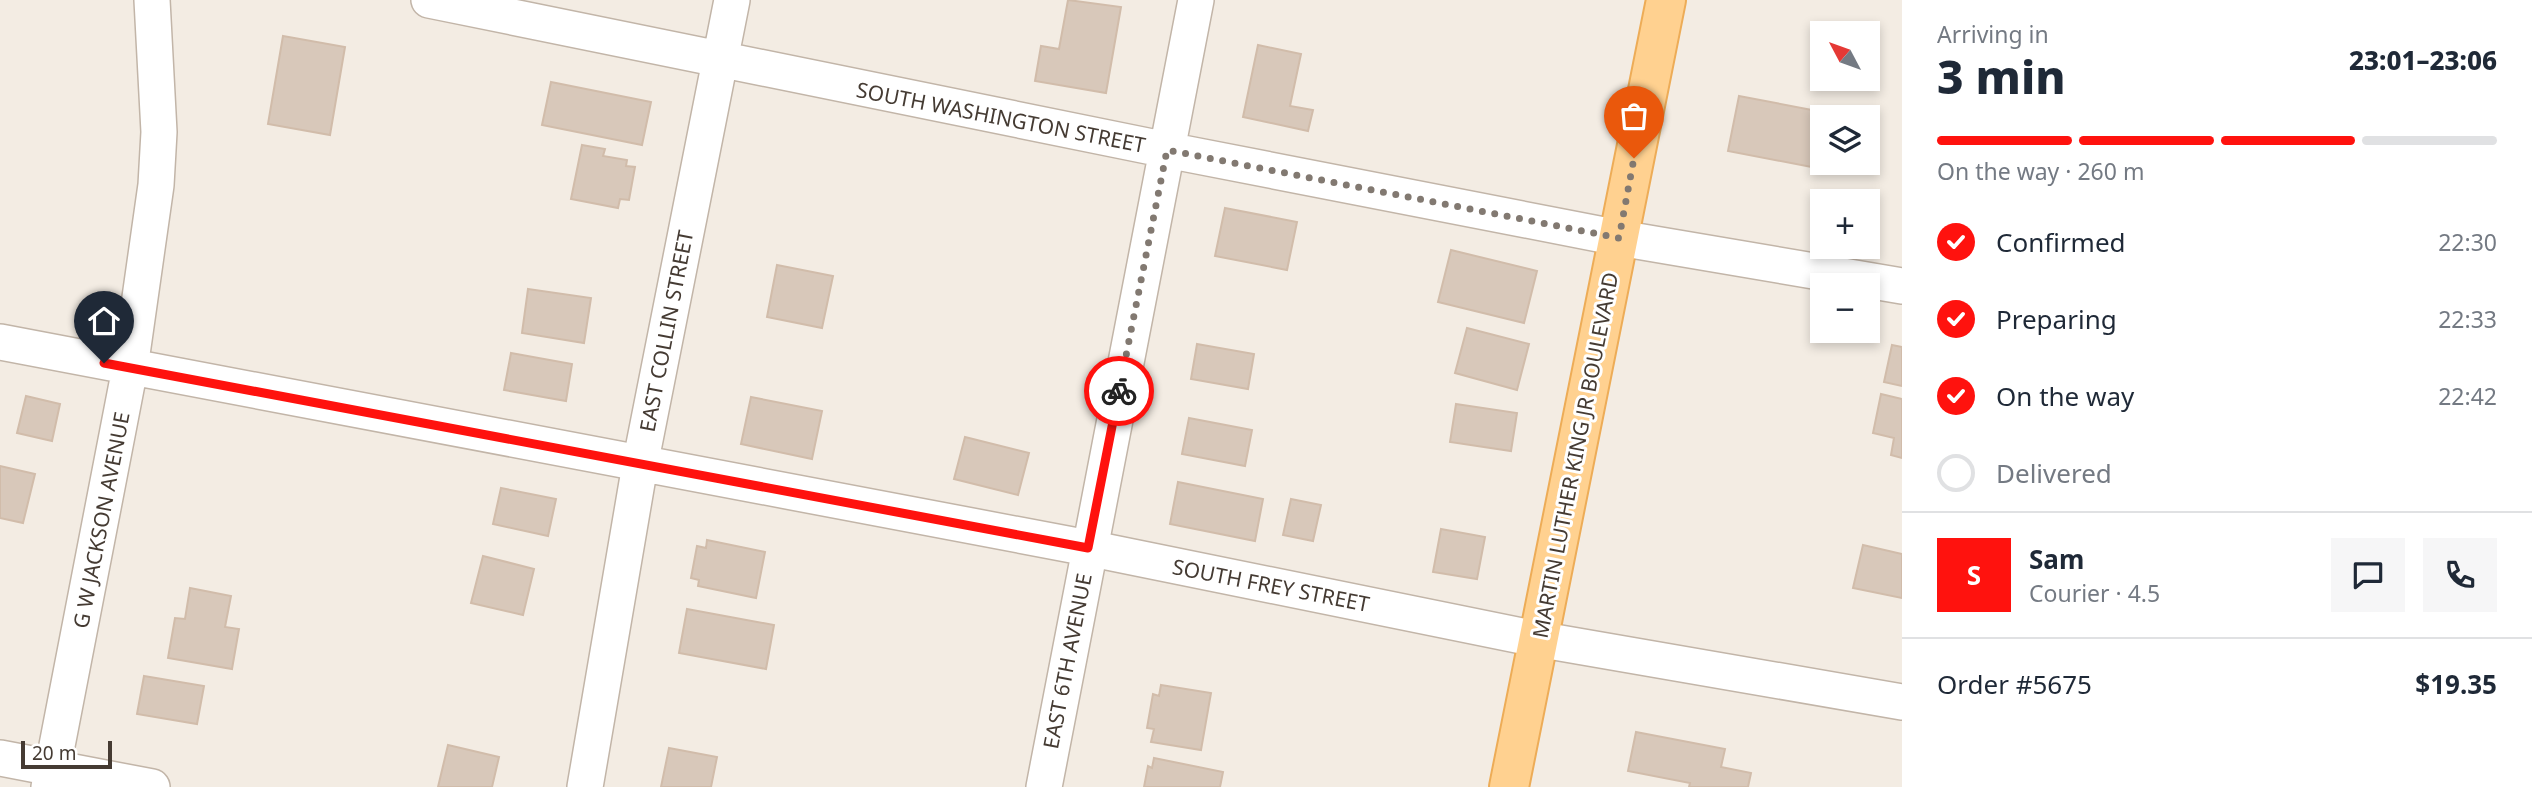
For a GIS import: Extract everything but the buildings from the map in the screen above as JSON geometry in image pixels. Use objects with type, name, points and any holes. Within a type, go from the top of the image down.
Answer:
[{"type":"main road","name":"MARTIN LUTHER KING JR BOULEVARD","points":[[1508,787],[1665,0]]},
{"type":"street","name":"G W JACKSON AVENUE","points":[[51,777],[130,368],[156,185],[159,132],[152,0]]},
{"type":"street","name":"SOUTH WASHINGTON STREET","points":[[429,0],[1167,150],[1619,238],[1902,286]]},
{"type":"street","name":"EAST COLLIN STREET","points":[[585,787],[640,465],[732,0]]},
{"type":"street","name":"EAST 6TH AVENUE","points":[[1044,787],[1088,548],[1196,0]]},
{"type":"street","name":"SOUTH FREY STREET","points":[[0,342],[1088,548],[1538,639],[1902,702]]},
{"type":"street","points":[[0,758],[51,777],[152,787]]},
{"type":"way so far","points":[[1119,391],[1167,150],[1619,238],[1634,158]]},
{"type":"route","points":[[104,363],[1088,548],[1119,391]]}]
